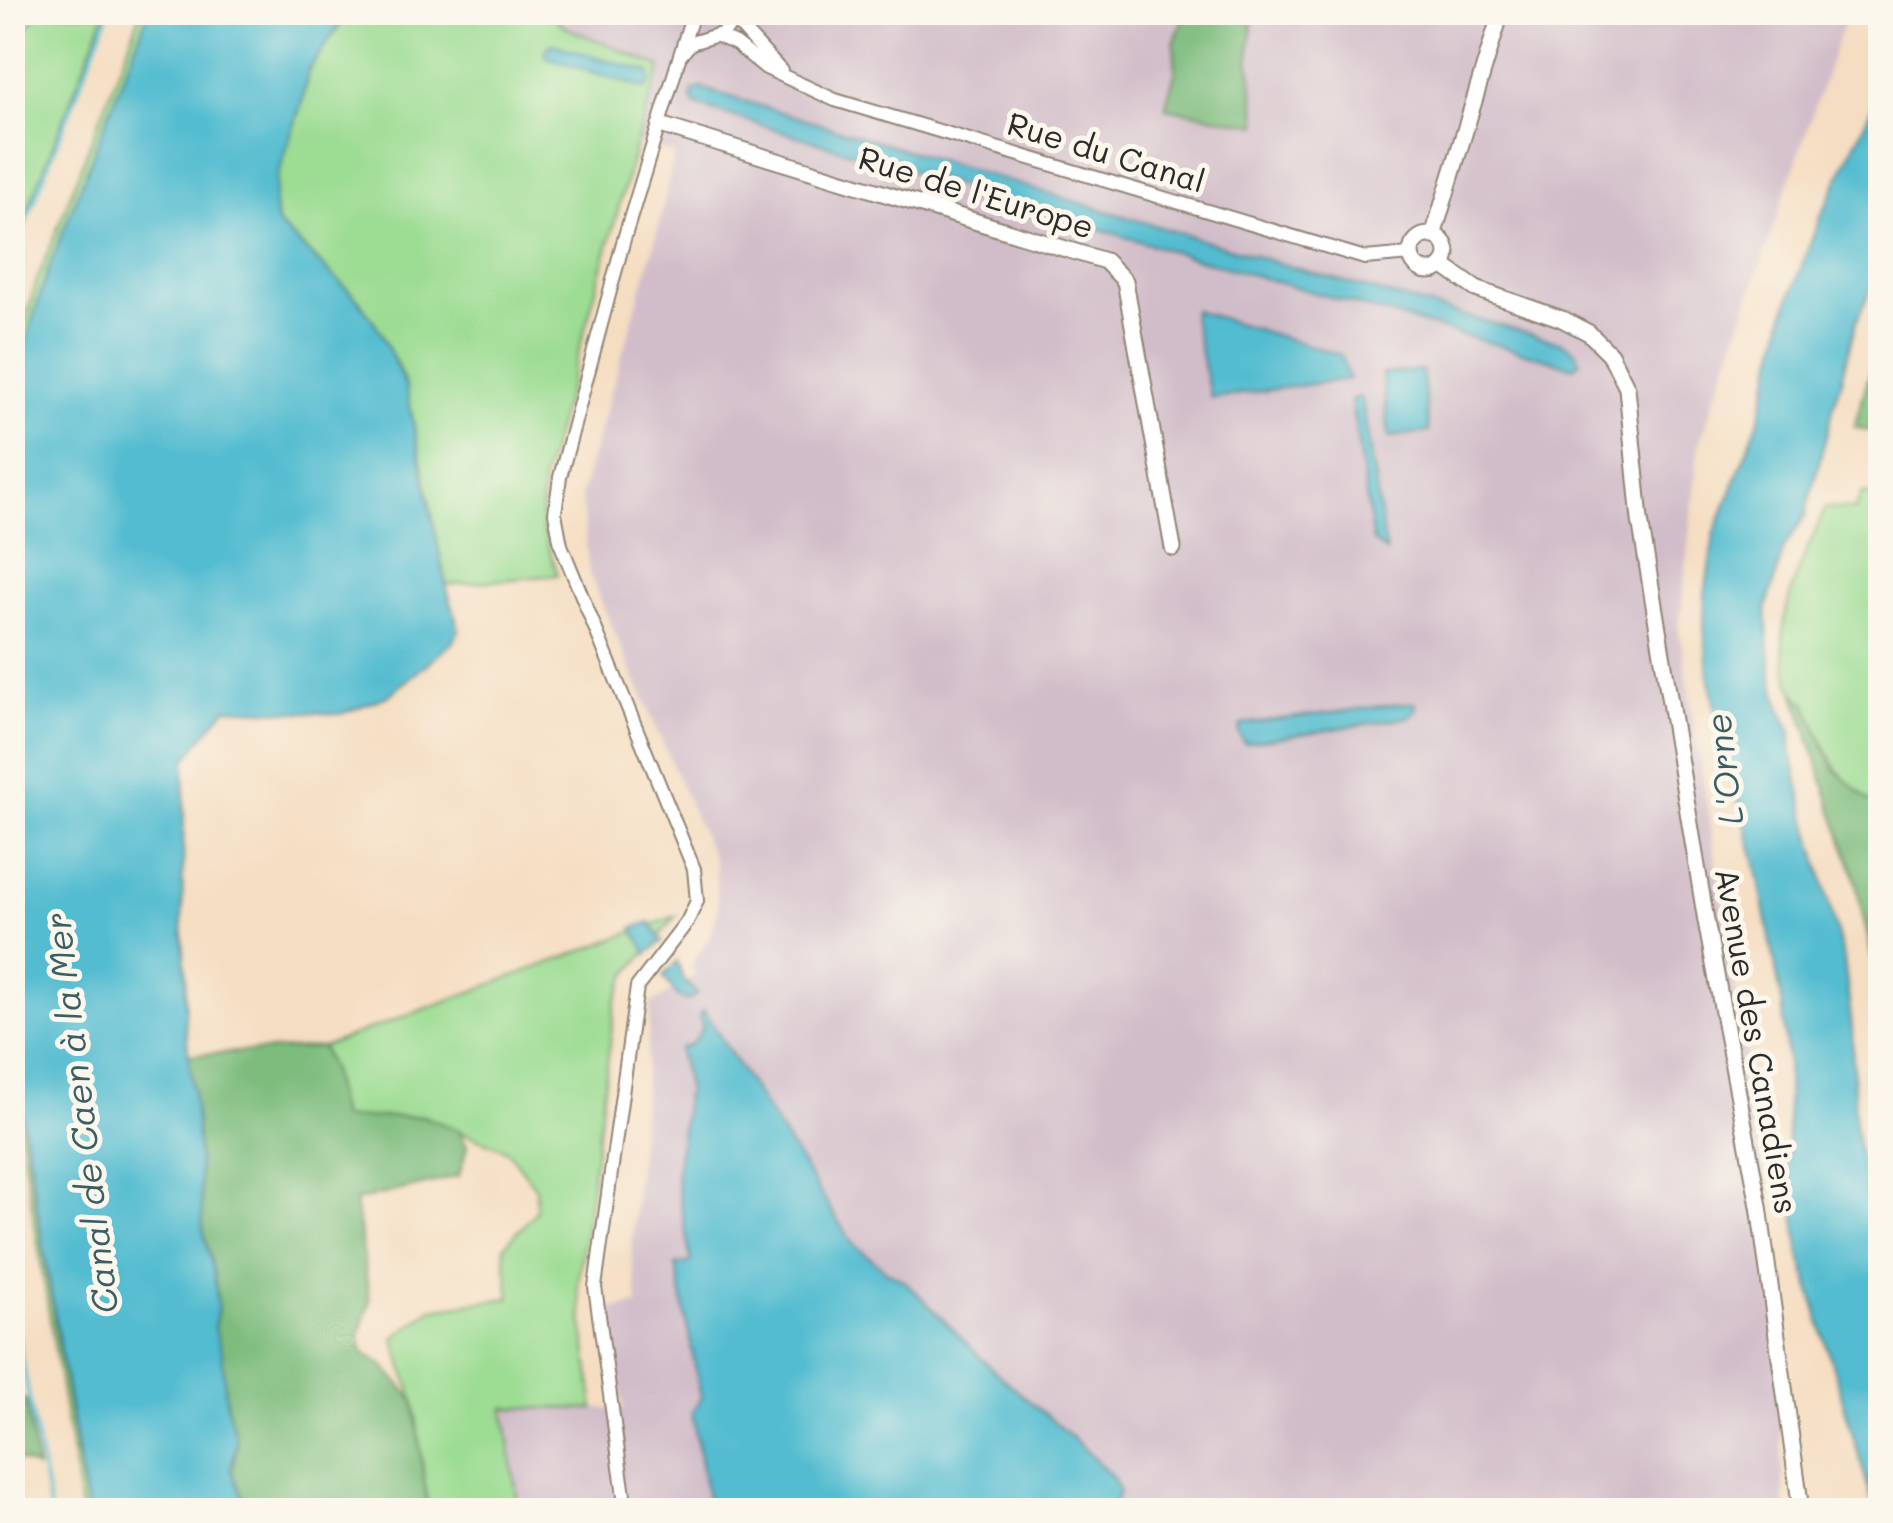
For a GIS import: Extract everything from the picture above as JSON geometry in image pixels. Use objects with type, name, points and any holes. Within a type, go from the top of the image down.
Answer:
[{"type":"street","points":[[1433,236],[1502,12]]},
{"type":"street","points":[[626,1510],[595,1286],[637,987],[687,922],[697,902],[694,869],[561,545],[554,513],[560,477],[624,240],[693,14]]},
{"type":"street","name":"Rue du Canal","points":[[693,14],[696,28],[736,44],[766,68],[835,100],[1365,258],[1410,254]]},
{"type":"street","name":"Rue du Canal","points":[[712,36],[728,28],[731,14]]},
{"type":"street","name":"Rue du Canal","points":[[731,14],[790,79]]},
{"type":"street","points":[[680,57],[691,43],[712,36]]},
{"type":"street","name":"Rue de l'Europe","points":[[660,126],[1104,261],[1125,281],[1173,548]]},
{"type":"street","points":[[1433,236],[1446,248],[1442,265],[1426,271],[1415,265],[1410,254],[1417,240],[1433,236]]},
{"type":"street","name":"Avenue des Canadiens","points":[[1442,265],[1476,290],[1573,324],[1606,350],[1621,372],[1630,400],[1640,520],[1706,921],[1760,1206],[1801,1510]]},
{"type":"shaded area","points":[[549,13],[1847,13],[1699,444],[1679,630],[1768,1192],[1785,1510],[519,1510],[504,1408],[624,1408],[607,1310],[638,1304],[631,1252],[651,1004],[696,975],[691,965],[709,939],[718,910],[715,863],[589,574],[581,494],[653,249],[675,154],[637,142],[661,67],[565,27]]},
{"type":"green space","points":[[38,13],[105,13],[13,247],[13,46]]},
{"type":"green space","points":[[141,13],[148,13],[48,270],[13,384],[13,359],[37,281]]},
{"type":"green space","points":[[348,13],[549,13],[565,27],[661,67],[542,483],[542,528],[558,575],[446,585],[406,387],[396,363],[358,299],[277,223],[277,178],[308,71]]},
{"type":"green space","points":[[1185,13],[1253,13],[1249,58],[1258,125],[1165,108],[1176,70],[1174,44]]},
{"type":"green space","points":[[1880,339],[1880,433],[1854,427]]},
{"type":"green space","points":[[1862,493],[1880,497],[1880,802],[1870,802],[1833,763],[1809,710],[1792,688],[1784,660],[1785,615],[1791,593],[1826,507],[1855,510]]},
{"type":"green space","points":[[1795,695],[1806,703],[1834,769],[1870,802],[1880,802],[1880,1110],[1876,1048],[1878,983],[1854,875]]},
{"type":"green space","points":[[676,916],[626,976],[615,1004],[578,1285],[594,1409],[504,1408],[519,1510],[428,1510],[414,1401],[394,1338],[432,1309],[510,1298],[504,1247],[536,1211],[536,1188],[508,1151],[423,1116],[341,1118],[331,1069],[322,1047]]},
{"type":"green space","points":[[322,1047],[331,1069],[341,1118],[422,1116],[459,1130],[467,1146],[459,1176],[355,1201],[370,1302],[359,1335],[363,1352],[385,1367],[414,1401],[428,1510],[244,1510],[243,1497],[231,1473],[237,1447],[214,1327],[218,1307],[203,1230],[188,1055]]},
{"type":"green space","points":[[12,1062],[87,1510],[81,1510],[13,1091]]},
{"type":"green space","points":[[13,1396],[26,1400],[37,1468],[17,1459],[13,1476]]},
{"type":"water","name":"Canal de Caen à la Mer","points":[[148,13],[348,13],[308,71],[277,178],[277,223],[358,299],[381,332],[406,387],[446,585],[459,630],[452,643],[388,696],[341,714],[226,708],[185,760],[185,1024],[203,1229],[218,1307],[214,1327],[222,1353],[227,1407],[237,1441],[231,1469],[244,1510],[87,1510],[13,1062],[12,384],[48,270]]},
{"type":"water","points":[[552,44],[649,72],[651,82],[645,89],[546,57],[546,49]]},
{"type":"water","points":[[701,88],[1295,268],[1562,343],[1575,351],[1580,361],[1574,367],[1197,259],[696,105],[691,98],[693,91]]},
{"type":"water","points":[[1880,91],[1880,268],[1856,322],[1805,516],[1784,548],[1766,610],[1771,674],[1791,730],[1791,749],[1803,804],[1844,959],[1852,1028],[1855,1126],[1880,1274],[1880,1510],[1875,1510],[1800,1254],[1788,1167],[1782,1001],[1756,864],[1719,731],[1704,625],[1714,535],[1760,417],[1787,305],[1819,220]]},
{"type":"water","points":[[1194,310],[1341,355],[1349,379],[1211,398]]},
{"type":"water","points":[[1422,370],[1429,432],[1389,437],[1382,374]]},
{"type":"water","points":[[1359,397],[1386,552],[1373,541],[1351,400]]},
{"type":"water","points":[[1415,703],[1417,708],[1409,717],[1244,743],[1239,732],[1241,725],[1251,723]]},
{"type":"water","points":[[650,922],[662,941],[647,954],[633,928]]},
{"type":"water","points":[[677,962],[683,980],[697,993],[688,1001],[678,996],[663,976]]},
{"type":"water","points":[[703,1010],[852,1243],[907,1283],[996,1373],[1113,1478],[1119,1491],[1113,1510],[709,1510],[692,1412],[701,1398],[676,1265],[691,1262],[676,1178],[687,1087],[679,1049],[693,1043],[703,1027],[699,1018]]},
{"type":"waterway","points":[[12,257],[109,12]]},
{"type":"waterway","points":[[12,1307],[50,1510]]},
{"type":"water label","name":"L'Orne","points":[[1725,769]]}]
